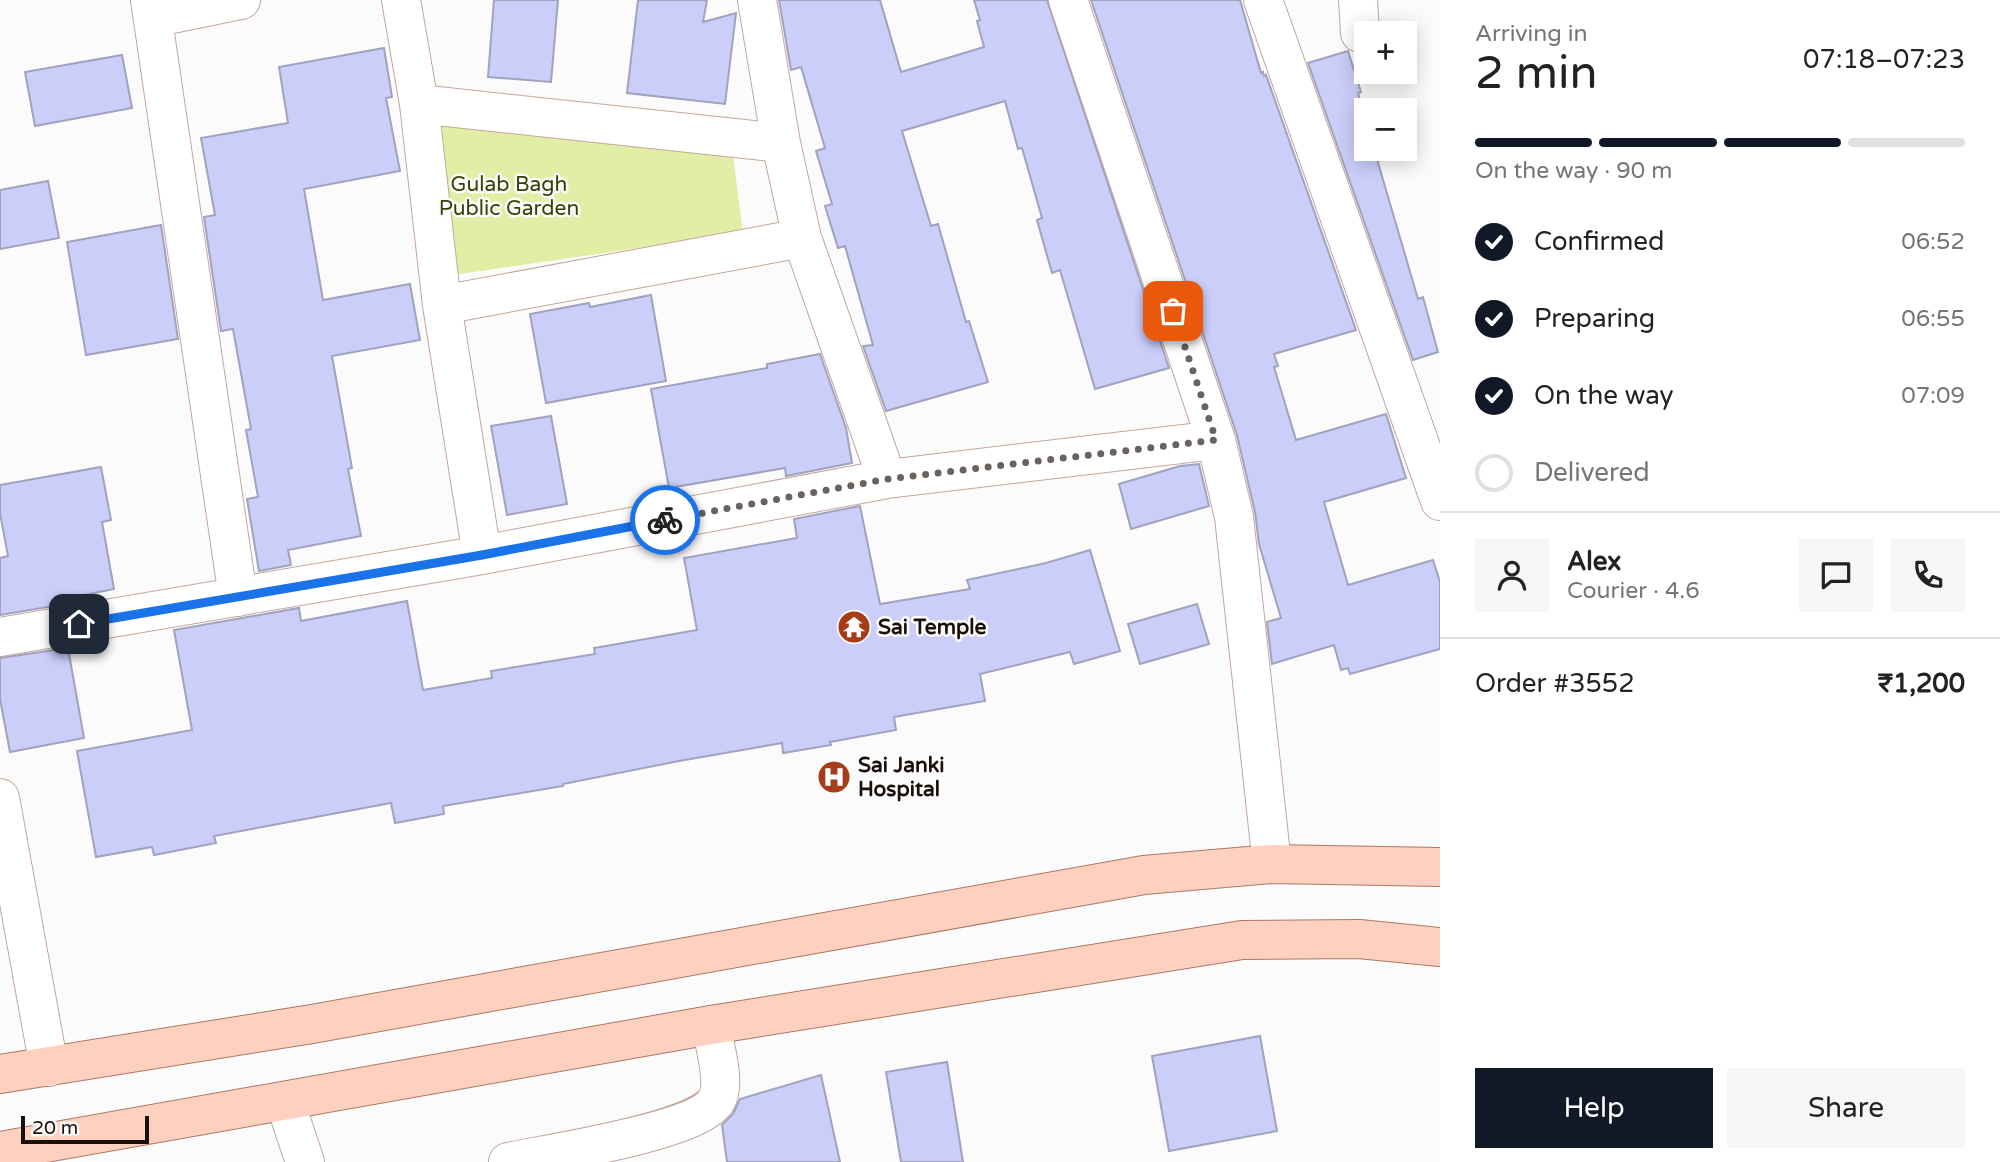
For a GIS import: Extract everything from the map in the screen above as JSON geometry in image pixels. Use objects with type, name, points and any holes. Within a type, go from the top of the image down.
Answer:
[{"type":"main road","points":[[0,1074],[312,1024],[1144,875],[1272,864],[1440,867]]},
{"type":"main road","points":[[0,1151],[711,1025],[1242,940],[1359,940],[1440,947]]},
{"type":"street","points":[[238,597],[151,9],[241,0]]},
{"type":"street","points":[[401,0],[419,104],[442,305],[482,555]]},
{"type":"street","points":[[757,0],[781,143],[802,238],[887,479]]},
{"type":"street","points":[[1068,0],[1216,440],[1234,517],[1272,864]]},
{"type":"street","points":[[1263,0],[1440,501]]},
{"type":"street","points":[[419,104],[781,143]]},
{"type":"street","points":[[442,305],[802,238]]},
{"type":"street","points":[[0,637],[482,555],[887,479],[1216,440]]},
{"type":"street","points":[[0,798],[50,1067]]},
{"type":"street","points":[[508,1162],[671,1127],[701,1115],[717,1101],[721,1085],[711,1025]]},
{"type":"street","points":[[285,1102],[305,1162]]},
{"type":"green space","name":"Gulab Bagh Public Garden","points":[[433,119],[732,147],[743,233],[446,276]]},
{"type":"building","points":[[494,0],[558,0],[551,82],[488,77]]},
{"type":"building","points":[[638,0],[707,0],[703,22],[736,13],[725,104],[627,93]]},
{"type":"building","points":[[779,0],[880,0],[901,72],[984,47],[974,0],[1047,0],[1169,368],[1095,389],[1060,270],[1052,273],[1037,220],[1042,218],[1005,101],[902,131],[931,226],[938,224],[966,322],[969,321],[988,382],[886,411],[863,346],[873,345],[845,246],[838,248],[825,206],[832,204],[816,151],[825,148],[801,67],[791,70]]},
{"type":"building","points":[[1091,0],[1240,0],[1261,73],[1266,75],[1356,330],[1274,354],[1278,366],[1274,367],[1296,440],[1386,414],[1406,478],[1324,502],[1348,585],[1433,560],[1440,582],[1440,649],[1350,674],[1348,668],[1341,670],[1334,645],[1272,664],[1267,622],[1281,618],[1259,544],[1255,512],[1237,435]]},
{"type":"building","points":[[384,48],[392,97],[386,98],[400,171],[304,189],[323,300],[410,284],[420,340],[332,356],[352,468],[348,469],[361,536],[288,550],[291,565],[259,571],[247,499],[258,497],[246,430],[251,429],[233,329],[221,331],[204,217],[215,215],[201,138],[288,123],[279,67]]},
{"type":"building","points":[[1348,51],[1354,70],[1354,84],[1358,84],[1361,92],[1358,93],[1360,98],[1354,98],[1354,161],[1378,161],[1418,299],[1423,297],[1438,352],[1413,360],[1308,63]]},
{"type":"building","points":[[122,55],[132,108],[35,126],[25,72]]},
{"type":"building","points":[[48,181],[59,238],[0,249],[0,190]]},
{"type":"building","points":[[161,225],[178,339],[86,355],[67,242]]},
{"type":"building","points":[[651,295],[666,381],[546,403],[530,314],[589,303],[590,307]]},
{"type":"building","points":[[820,354],[846,428],[852,463],[786,476],[785,468],[669,488],[651,389],[767,368],[767,364]]},
{"type":"building","points":[[551,416],[567,504],[507,515],[491,426]]},
{"type":"building","points":[[1199,464],[1209,506],[1131,529],[1119,484],[1180,466]]},
{"type":"building","points":[[101,467],[111,520],[102,522],[114,589],[59,600],[60,605],[0,615],[0,558],[8,556],[0,513],[0,485]]},
{"type":"building","points":[[860,506],[880,604],[970,589],[967,580],[1046,563],[1090,550],[1120,651],[1074,664],[1070,652],[980,674],[985,701],[894,717],[896,730],[830,742],[831,745],[783,753],[782,743],[679,761],[563,786],[443,806],[444,814],[395,823],[391,803],[214,836],[216,843],[154,855],[152,847],[96,857],[77,751],[192,730],[174,630],[299,608],[301,621],[407,601],[423,690],[492,678],[491,671],[595,654],[594,648],[697,630],[684,558],[797,538],[794,519]]},
{"type":"building","points":[[1197,604],[1209,644],[1140,664],[1128,624]]},
{"type":"building","points":[[68,648],[84,738],[10,752],[0,699],[0,658]]},
{"type":"building","points":[[1260,1036],[1277,1131],[1169,1151],[1152,1056]]},
{"type":"building","points":[[947,1062],[963,1162],[901,1162],[886,1072]]},
{"type":"building","points":[[821,1075],[840,1162],[727,1162],[722,1125],[733,1114],[740,1099]]},
{"type":"way so far","points":[[665,520],[887,479],[1216,440],[1173,311]]},
{"type":"place","name":"Sai Temple","points":[[854,627]]},
{"type":"place","name":"Sai Janki Hospital","points":[[834,777]]},
{"type":"route","points":[[79,624],[482,555],[665,520]]}]
